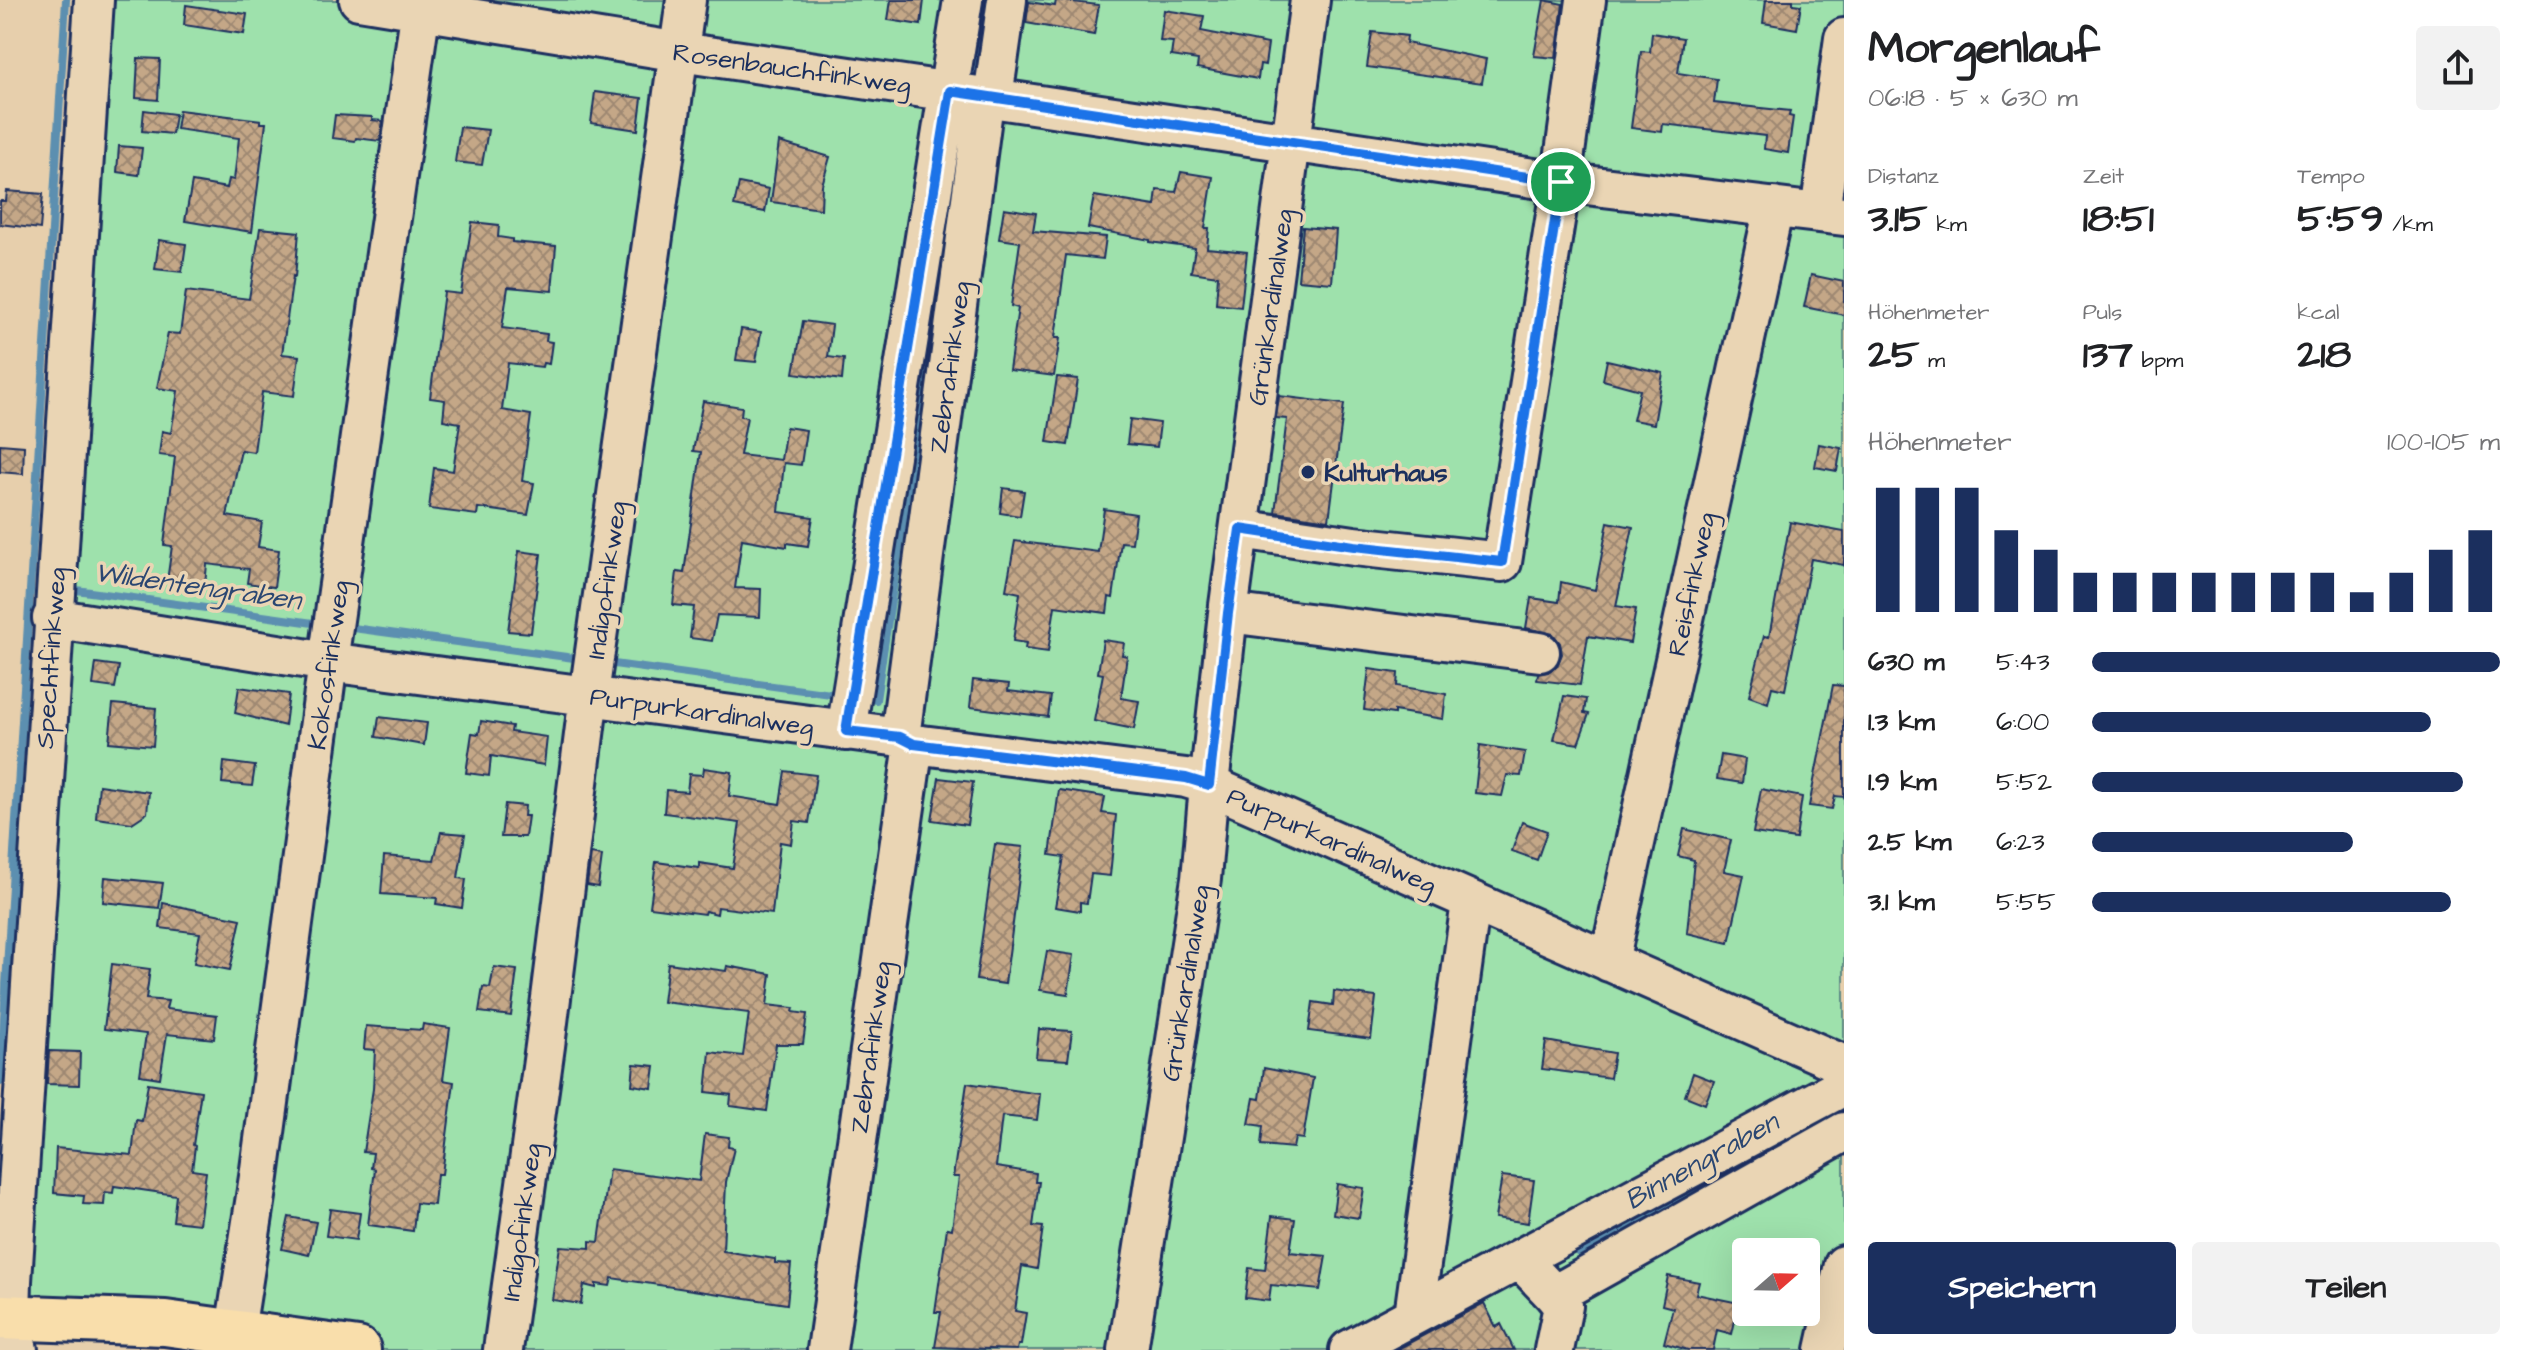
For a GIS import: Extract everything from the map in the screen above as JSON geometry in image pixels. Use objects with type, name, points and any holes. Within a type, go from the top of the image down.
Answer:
[{"type":"main road","points":[[10,1328],[165,1323],[358,1350]]},
{"type":"lane","name":"Spechtfinkweg","points":[[10,1328],[52,618],[94,0]]},
{"type":"lane","name":"Rosenbauchfinkweg","points":[[359,0],[421,5],[680,52],[1561,182],[1832,215]]},
{"type":"lane","name":"Indigofinkweg","points":[[503,1350],[589,695],[686,0]]},
{"type":"lane","name":"Zebrafinkweg","points":[[846,731],[963,0]]},
{"type":"lane","name":"Zebrafinkweg","points":[[827,1350],[907,740],[983,109],[993,97],[1007,0]]},
{"type":"lane","name":"Grünkardinalweg","points":[[1128,1350],[1201,879],[1228,613],[1310,0]]},
{"type":"lane","points":[[1240,529],[1354,546],[1502,562],[1586,0]]},
{"type":"lane","name":"Kokosfinkweg","points":[[235,1331],[421,5]]},
{"type":"lane","points":[[1832,215],[1844,38]]},
{"type":"lane","name":"Reisfinkweg","points":[[1609,962],[1774,207]]},
{"type":"lane","points":[[1228,613],[1540,652]]},
{"type":"lane","name":"Purpurkardinalweg","points":[[52,618],[328,662],[1186,778],[1209,785],[1844,1065]]},
{"type":"lane","points":[[1414,1315],[1471,902]]},
{"type":"lane","points":[[1349,1350],[1844,1086]]},
{"type":"lane","points":[[1554,1295],[1844,1132]]},
{"type":"lane","points":[[1520,1259],[1563,1306],[1554,1350]]},
{"type":"lane","points":[[1825,1350],[1844,1265]]},
{"type":"green space","points":[[84,0],[1844,0],[1844,1350],[358,1350],[11,1316]]},
{"type":"building","points":[[891,0],[924,0],[921,25],[888,20]]},
{"type":"building","points":[[1056,0],[1099,5],[1094,35],[1026,23],[1029,2],[1055,6]]},
{"type":"building","points":[[1544,0],[1563,4],[1556,58],[1534,56]]},
{"type":"building","points":[[1766,0],[1793,0],[1793,4],[1801,5],[1797,29],[1763,23]]},
{"type":"building","points":[[186,5],[247,14],[244,34],[184,25]]},
{"type":"building","points":[[1164,10],[1204,16],[1201,31],[1268,44],[1265,65],[1260,64],[1258,79],[1197,68],[1198,60],[1171,56],[1173,42],[1160,41]]},
{"type":"building","points":[[1372,32],[1407,36],[1406,43],[1486,59],[1482,83],[1367,67]]},
{"type":"building","points":[[1652,33],[1683,38],[1678,73],[1717,79],[1714,103],[1790,111],[1789,116],[1793,117],[1788,153],[1764,149],[1765,136],[1663,124],[1662,132],[1631,128],[1641,51],[1650,52]]},
{"type":"building","points":[[138,58],[160,59],[158,100],[136,98]]},
{"type":"building","points":[[595,92],[642,98],[638,130],[591,123]]},
{"type":"building","points":[[144,110],[175,114],[172,134],[142,131]]},
{"type":"building","points":[[179,110],[266,123],[252,232],[185,221],[192,182],[227,188],[229,179],[234,180],[239,138],[176,129]]},
{"type":"building","points":[[335,115],[372,117],[372,120],[383,121],[380,141],[332,138]]},
{"type":"building","points":[[460,127],[488,130],[482,165],[455,162]]},
{"type":"building","points":[[779,142],[830,157],[822,185],[821,209],[771,202]]},
{"type":"building","points":[[119,146],[142,148],[139,175],[117,172]]},
{"type":"building","points":[[1181,172],[1213,177],[1205,228],[1209,228],[1207,248],[1247,252],[1241,307],[1216,304],[1218,276],[1191,272],[1195,248],[1088,228],[1094,196],[1155,206],[1157,190],[1176,192]]},
{"type":"building","points":[[739,183],[769,189],[765,212],[734,206]]},
{"type":"building","points":[[7,191],[43,194],[40,229],[0,224],[0,201],[6,201]]},
{"type":"building","points":[[1004,208],[1036,213],[1033,231],[1106,237],[1103,259],[1066,255],[1055,338],[1060,338],[1054,376],[1009,370],[1018,308],[1011,306],[1020,242],[999,239]]},
{"type":"building","points":[[472,222],[499,225],[498,237],[512,239],[512,242],[556,246],[552,291],[508,287],[502,328],[547,334],[546,341],[552,342],[549,364],[543,363],[542,367],[508,363],[502,410],[531,415],[522,481],[534,483],[528,515],[478,508],[477,515],[429,509],[434,468],[453,471],[460,423],[443,420],[445,400],[430,398],[444,292],[461,294]]},
{"type":"building","points":[[1303,227],[1336,230],[1332,283],[1298,280]]},
{"type":"building","points":[[260,228],[299,232],[282,354],[299,356],[294,396],[262,392],[254,452],[241,450],[227,516],[262,522],[258,547],[279,550],[274,587],[247,583],[249,569],[207,564],[205,585],[167,581],[172,546],[164,545],[175,457],[159,455],[162,431],[171,433],[178,391],[157,388],[168,333],[180,334],[186,291],[249,299]]},
{"type":"building","points":[[159,240],[186,244],[182,272],[155,269]]},
{"type":"building","points":[[1811,275],[1844,282],[1844,315],[1804,307]]},
{"type":"building","points":[[803,321],[832,325],[828,357],[844,359],[842,380],[794,373]]},
{"type":"building","points":[[741,329],[761,332],[756,362],[736,360]]},
{"type":"building","points":[[1607,360],[1663,373],[1654,424],[1633,420],[1640,390],[1603,380]]},
{"type":"building","points":[[1057,377],[1078,379],[1068,445],[1047,442]]},
{"type":"building","name":"Kulturhaus","points":[[1279,396],[1344,404],[1329,520],[1275,512],[1287,419],[1276,418]]},
{"type":"building","points":[[703,401],[742,407],[741,416],[747,417],[740,455],[781,460],[786,427],[806,430],[801,465],[784,463],[779,512],[813,517],[808,546],[787,543],[787,547],[742,539],[735,588],[761,589],[760,617],[717,615],[712,641],[690,638],[694,607],[673,605],[677,572],[684,573],[701,452],[693,451]]},
{"type":"building","points":[[1130,419],[1160,423],[1157,447],[1127,444]]},
{"type":"building","points":[[0,444],[24,446],[23,474],[0,472]]},
{"type":"building","points":[[1819,444],[1841,448],[1837,471],[1815,467]]},
{"type":"building","points":[[1003,488],[1024,491],[1020,516],[1000,513]]},
{"type":"building","points":[[1104,509],[1136,514],[1132,543],[1121,542],[1113,598],[1109,597],[1107,613],[1055,606],[1048,652],[1025,649],[1026,643],[1013,641],[1020,593],[1006,590],[1015,541],[1098,552]]},
{"type":"building","points":[[1608,522],[1633,527],[1616,606],[1636,609],[1630,643],[1588,636],[1580,685],[1537,680],[1538,674],[1557,666],[1562,654],[1560,643],[1553,634],[1526,628],[1531,598],[1559,602],[1561,582],[1595,590]]},
{"type":"building","points":[[1790,522],[1844,532],[1844,565],[1811,559],[1785,690],[1772,687],[1768,703],[1749,696],[1764,636],[1769,637]]},
{"type":"building","points":[[519,551],[541,554],[531,633],[508,631]]},
{"type":"building","points":[[1103,640],[1124,643],[1122,655],[1127,656],[1121,698],[1139,701],[1134,729],[1094,721],[1103,674],[1098,673]]},
{"type":"building","points":[[96,663],[119,666],[115,688],[93,685]]},
{"type":"building","points":[[1369,669],[1398,673],[1397,686],[1446,694],[1443,719],[1394,711],[1394,714],[1364,710]]},
{"type":"building","points":[[973,680],[1009,684],[1008,691],[1051,696],[1048,717],[970,707]]},
{"type":"building","points":[[1833,685],[1844,686],[1844,797],[1835,796],[1832,809],[1809,806]]},
{"type":"building","points":[[239,687],[289,694],[285,726],[235,713]]},
{"type":"building","points":[[1564,696],[1586,699],[1584,713],[1589,714],[1578,744],[1554,740]]},
{"type":"building","points":[[113,704],[156,708],[153,746],[109,742]]},
{"type":"building","points":[[379,717],[427,723],[424,745],[376,737]]},
{"type":"building","points":[[481,721],[512,726],[511,732],[547,737],[544,765],[491,756],[489,776],[466,773],[472,733],[479,734]]},
{"type":"building","points":[[1480,745],[1525,752],[1521,776],[1507,775],[1502,796],[1475,793]]},
{"type":"building","points":[[1721,755],[1745,759],[1742,783],[1717,779]]},
{"type":"building","points":[[224,762],[255,766],[252,786],[222,783]]},
{"type":"building","points":[[704,768],[732,772],[729,796],[780,804],[785,771],[816,775],[809,823],[794,821],[791,844],[780,842],[772,914],[718,907],[717,914],[705,911],[704,914],[650,907],[656,862],[699,868],[699,863],[733,868],[740,823],[664,813],[666,790],[687,792],[689,774],[703,775]]},
{"type":"building","points":[[939,778],[973,782],[967,825],[932,820]]},
{"type":"building","points":[[99,785],[149,792],[147,813],[132,823],[96,818]]},
{"type":"building","points":[[1761,789],[1802,797],[1796,839],[1753,833]]},
{"type":"building","points":[[1059,790],[1105,797],[1102,813],[1116,815],[1110,876],[1091,874],[1087,903],[1080,902],[1080,911],[1055,907],[1064,857],[1050,855]]},
{"type":"building","points":[[505,804],[525,806],[524,816],[528,816],[525,837],[501,837]]},
{"type":"building","points":[[1522,822],[1547,831],[1537,860],[1512,851]]},
{"type":"building","points":[[1684,829],[1731,840],[1724,871],[1744,875],[1729,943],[1687,933],[1694,860],[1678,856]]},
{"type":"building","points":[[441,832],[465,834],[458,878],[466,879],[462,908],[436,904],[437,898],[381,894],[384,856],[434,860]]},
{"type":"building","points":[[995,844],[1023,847],[1005,984],[976,980]]},
{"type":"building","points":[[591,854],[602,856],[598,887],[587,885]]},
{"type":"building","points":[[105,877],[163,883],[159,908],[103,902]]},
{"type":"building","points":[[163,903],[241,919],[230,970],[194,963],[200,933],[160,928]]},
{"type":"building","points":[[1047,951],[1074,955],[1068,994],[1040,990]]},
{"type":"building","points":[[668,963],[726,971],[727,966],[771,974],[767,1005],[794,1008],[793,1012],[807,1014],[803,1044],[776,1044],[767,1111],[730,1106],[731,1095],[706,1092],[710,1052],[743,1056],[749,1013],[663,1002]]},
{"type":"building","points":[[112,964],[150,969],[146,999],[168,1001],[166,1009],[217,1015],[214,1039],[167,1034],[160,1078],[140,1075],[146,1034],[104,1029]]},
{"type":"building","points":[[494,967],[517,970],[511,1016],[479,1012],[483,987],[490,988]]},
{"type":"building","points":[[1334,991],[1376,997],[1371,1039],[1309,1031],[1313,1002],[1333,1005]]},
{"type":"building","points":[[423,1024],[450,1028],[443,1080],[454,1082],[442,1174],[437,1174],[434,1205],[416,1203],[413,1231],[368,1225],[375,1169],[371,1168],[373,1153],[363,1152],[373,1089],[375,1050],[364,1049],[366,1026],[422,1030]]},
{"type":"building","points":[[1039,1029],[1072,1031],[1068,1060],[1036,1058]]},
{"type":"building","points":[[1546,1041],[1614,1053],[1610,1078],[1542,1069]]},
{"type":"building","points":[[49,1051],[80,1052],[79,1085],[47,1084]]},
{"type":"building","points":[[634,1064],[655,1066],[652,1088],[632,1085]]},
{"type":"building","points":[[1264,1068],[1313,1078],[1303,1139],[1295,1138],[1293,1148],[1261,1145],[1263,1126],[1249,1124],[1254,1098],[1260,1099]]},
{"type":"building","points":[[1693,1073],[1714,1081],[1705,1104],[1685,1096]]},
{"type":"building","points":[[148,1083],[201,1091],[192,1170],[206,1172],[199,1224],[173,1221],[176,1195],[114,1186],[113,1193],[105,1192],[104,1205],[83,1204],[84,1196],[54,1193],[56,1148],[132,1155],[136,1120],[142,1121]]},
{"type":"building","points":[[967,1083],[1040,1094],[1037,1120],[1002,1116],[996,1167],[1036,1173],[1035,1182],[1039,1182],[1033,1226],[1043,1227],[1037,1269],[1022,1266],[1015,1311],[1026,1313],[1021,1345],[1017,1350],[935,1347],[941,1312],[935,1312],[947,1228],[952,1229],[959,1177],[953,1177]]},
{"type":"building","points":[[705,1134],[729,1137],[728,1147],[734,1148],[726,1182],[723,1251],[791,1264],[787,1304],[612,1278],[610,1286],[596,1284],[596,1288],[584,1285],[581,1304],[552,1300],[560,1246],[590,1248],[590,1241],[599,1242],[609,1169],[699,1181]]},
{"type":"building","points":[[1502,1176],[1534,1180],[1528,1223],[1495,1218]]},
{"type":"building","points":[[1337,1184],[1364,1188],[1359,1218],[1333,1214]]},
{"type":"building","points":[[330,1209],[360,1213],[356,1240],[326,1236]]},
{"type":"building","points":[[1272,1216],[1295,1219],[1290,1252],[1326,1256],[1320,1290],[1271,1285],[1269,1301],[1245,1298],[1249,1268],[1265,1270]]},
{"type":"building","points":[[289,1217],[316,1222],[309,1255],[282,1249]]},
{"type":"building","points":[[1668,1276],[1699,1282],[1696,1294],[1732,1302],[1732,1334],[1717,1330],[1713,1350],[1688,1350],[1664,1343],[1673,1308],[1662,1305]]},
{"type":"building","points":[[1484,1303],[1496,1327],[1501,1324],[1514,1350],[1396,1350]]},
{"type":"waterway","points":[[0,1082],[66,0]]},
{"type":"waterway","name":"Wildentengraben","points":[[972,74],[984,0]]},
{"type":"waterway","name":"Wildentengraben","points":[[871,699],[876,700],[959,149]]},
{"type":"waterway","name":"Wildentengraben","points":[[76,590],[313,623]]},
{"type":"waterway","name":"Wildentengraben","points":[[353,628],[574,658]]},
{"type":"waterway","name":"Wildentengraben","points":[[614,664],[831,694]]},
{"type":"waterway","name":"Binnengraben","points":[[1578,1252],[1827,1117]]},
{"type":"place","name":"Kulturhaus","points":[[1308,472]]},
{"type":"route","points":[[950,91],[1561,182],[1502,562],[1354,546],[1240,529],[1209,785],[1186,778],[914,744],[900,737],[846,731],[950,91]]}]
